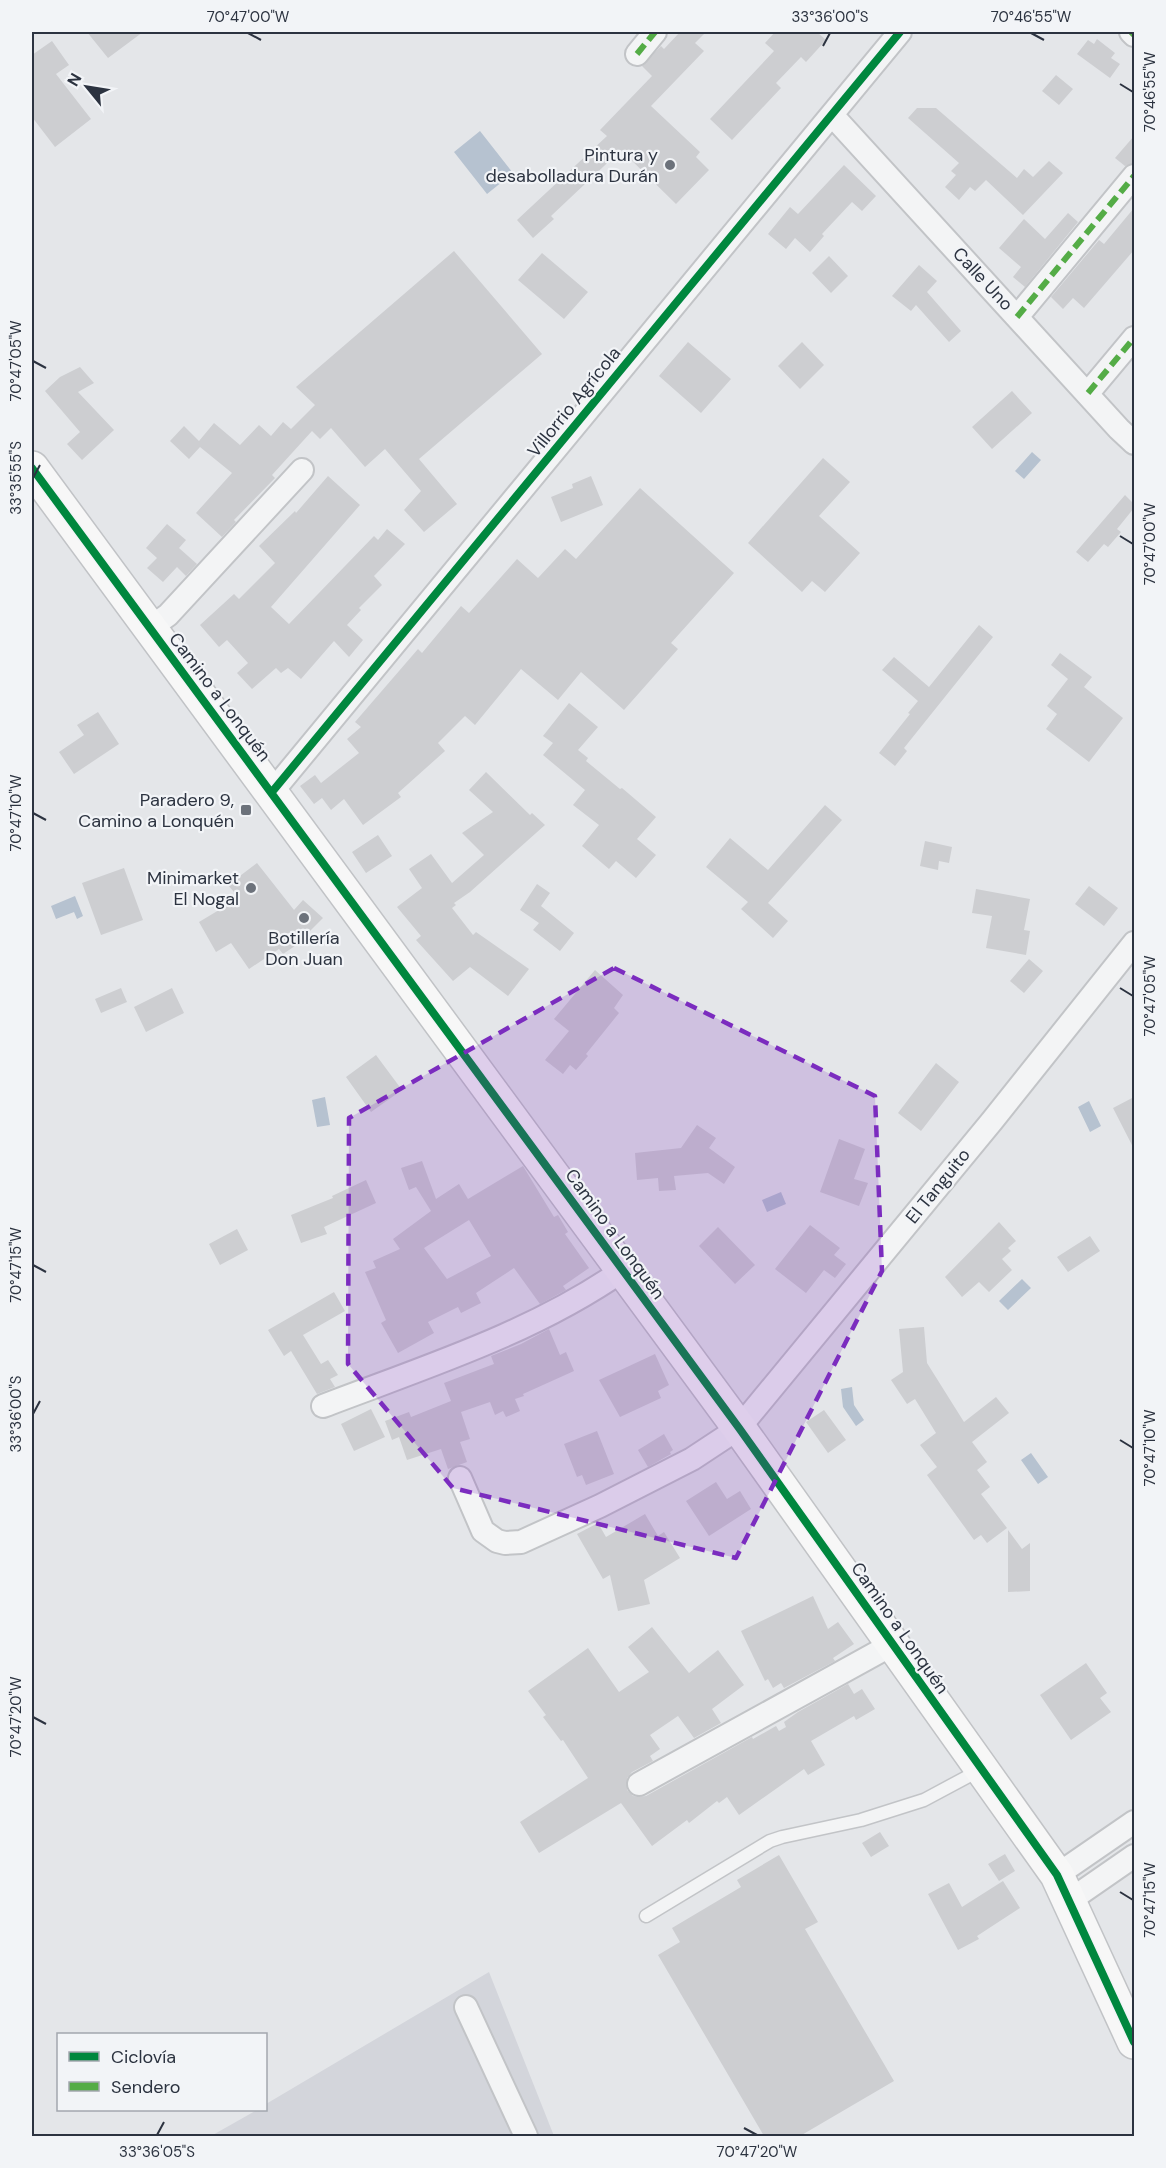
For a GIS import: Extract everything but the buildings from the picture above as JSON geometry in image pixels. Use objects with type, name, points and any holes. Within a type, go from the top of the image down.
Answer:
[{"type":"main road","name":"Camino a Lonquén","points":[[32,468],[739,1428],[894,1644],[1063,1888],[1134,2042]]},
{"type":"street","points":[[637,54],[655,32]]},
{"type":"street","name":"Villorrio Agrícola","points":[[272,792],[900,32]]},
{"type":"street","points":[[1131,32],[1134,35]]},
{"type":"street","name":"Calle Uno","points":[[832,115],[1134,444]]},
{"type":"street","points":[[1017,317],[1134,176]]},
{"type":"street","points":[[1088,393],[1134,338]]},
{"type":"street","points":[[150,628],[168,615],[302,470]]},
{"type":"street","name":"El Tanguito","points":[[460,1478],[483,1531],[497,1541],[521,1542],[600,1506],[692,1459],[739,1428],[992,1121],[1134,943]]},
{"type":"street","points":[[323,1406],[479,1346],[562,1308],[623,1270]]},
{"type":"street","points":[[639,1784],[894,1644]]},
{"type":"street","points":[[1063,1888],[1134,1822]]},
{"type":"street","points":[[1063,1888],[1134,1856]]},
{"type":"street","points":[[466,2007],[526,2136]]},
{"type":"lane","points":[[646,1916],[770,1841],[861,1820],[924,1800],[981,1769]]},
{"type":"highlighted area","points":[[614,968],[875,1096],[882,1271],[736,1558],[453,1488],[348,1364],[349,1118]]},
{"type":"shaded area","points":[[489,1972],[554,2136],[211,2136],[255,2111],[267,2111],[267,2103]]},
{"type":"water","points":[[480,131],[513,173],[487,194],[454,152]]},
{"type":"water","points":[[1032,452],[1041,460],[1024,479],[1015,471]]},
{"type":"water","points":[[75,896],[83,916],[77,919],[74,912],[56,919],[51,906]]},
{"type":"water","points":[[325,1097],[330,1125],[317,1127],[312,1100]]},
{"type":"water","points":[[1089,1101],[1101,1126],[1090,1132],[1078,1107]]},
{"type":"water","points":[[781,1192],[786,1204],[767,1212],[762,1200]]},
{"type":"water","points":[[1022,1279],[1031,1288],[1008,1310],[999,1301]]},
{"type":"water","points":[[852,1387],[854,1405],[864,1420],[856,1426],[843,1407],[841,1389]]},
{"type":"water","points":[[1031,1453],[1048,1477],[1038,1484],[1021,1460]]},
{"type":"marked path","points":[[637,54],[655,32]]},
{"type":"marked path","points":[[1131,32],[1134,35]]},
{"type":"marked path","points":[[1017,317],[1134,176]]},
{"type":"marked path","points":[[1088,393],[1134,338]]},
{"type":"cycle path","points":[[272,792],[900,32]]},
{"type":"cycle path","points":[[32,468],[739,1428],[1057,1875],[1134,2042]]},
{"type":"place","name":"Pintura y desabolladura Durán","points":[[670,165]]},
{"type":"place","name":"Paradero 9, Camino a Lonquén","points":[[246,810]]},
{"type":"place","name":"Minimarket El Nogal","points":[[251,888]]},
{"type":"place","name":"Botillería Don Juan","points":[[304,918]]}]
